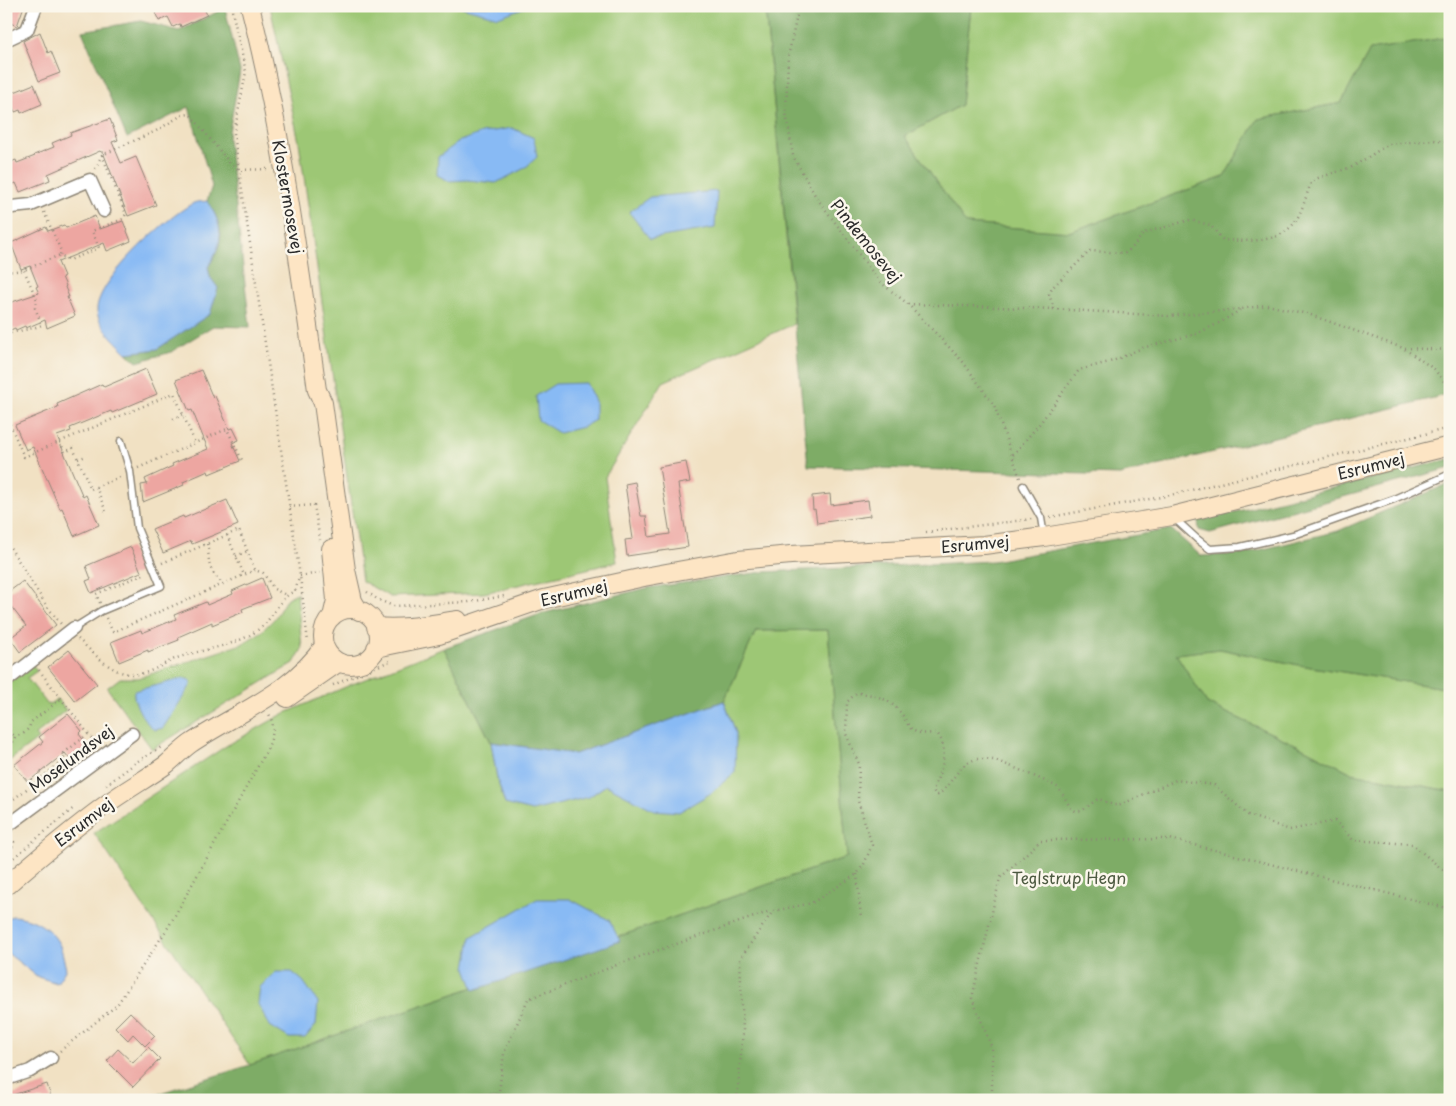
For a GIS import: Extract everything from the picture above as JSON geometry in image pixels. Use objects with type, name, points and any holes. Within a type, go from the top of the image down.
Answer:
[{"type":"main road","name":"Klostermosevej","points":[[250,6],[284,169],[317,390],[323,403],[346,570],[353,601],[359,611]]},
{"type":"main road","name":"Klostermosevej","points":[[317,390],[314,408],[318,451],[336,590],[336,600],[332,616]]},
{"type":"main road","name":"Esrumvej","points":[[376,648],[463,628],[544,599],[644,577],[738,560],[791,555],[984,545],[1044,537],[1172,516],[1450,446]]},
{"type":"main road","points":[[345,610],[359,611],[366,614],[376,626],[378,634],[376,648],[370,657],[361,663],[351,665],[339,662],[333,658],[324,646],[324,630],[332,616],[345,610]]},
{"type":"main road","name":"Esrumvej","points":[[376,626],[394,629],[413,628],[496,615]]},
{"type":"main road","name":"Esrumvej","points":[[6,886],[105,805],[166,764],[214,728],[272,695],[298,676],[316,659],[324,646]]},
{"type":"main road","name":"Esrumvej","points":[[166,764],[288,698],[339,662]]},
{"type":"street","points":[[6,36],[10,38],[27,30],[36,6]]},
{"type":"street","points":[[6,209],[12,206],[40,201],[90,180],[104,211]]},
{"type":"street","points":[[6,680],[72,630]]},
{"type":"street","name":"Moselundsvej","points":[[6,828],[132,734]]},
{"type":"street","points":[[6,1078],[30,1071],[51,1058]]},
{"type":"lane","points":[[72,630],[101,612],[161,586],[137,528],[121,441]]},
{"type":"lane","points":[[1172,516],[1210,549],[1240,547],[1293,535],[1394,499],[1450,474]]},
{"type":"lane","points":[[1023,486],[1041,518],[1044,537]]},
{"type":"path","points":[[6,539],[46,605],[60,623],[72,630],[112,668],[130,674],[141,674],[177,659],[226,645],[248,636],[269,620],[286,595],[295,591],[300,576],[234,133],[246,72],[231,6]]},
{"type":"path","name":"Pindemosevej","points":[[799,6],[788,57],[786,112],[793,156],[816,197],[880,282],[908,304],[963,362],[994,405],[1023,486]]},
{"type":"path","points":[[90,180],[102,155],[156,131],[182,115],[190,114],[229,162],[239,170],[284,169]]},
{"type":"path","points":[[1054,309],[1049,294],[1052,287],[1090,251],[1125,253],[1132,248],[1144,233],[1190,220],[1210,225],[1223,240],[1262,240],[1283,234],[1298,218],[1311,183],[1315,178],[1352,168],[1389,144],[1434,140],[1450,143]]},
{"type":"path","points":[[6,272],[24,270],[60,255],[70,260],[99,248],[92,231],[123,219],[126,214],[102,155]]},
{"type":"path","points":[[40,201],[61,251],[60,255]]},
{"type":"path","points":[[6,334],[42,325],[35,308],[37,300],[24,270]]},
{"type":"path","points":[[908,304],[1054,309],[1168,316],[1241,310],[1267,305],[1308,314],[1403,348],[1434,369],[1450,389]]},
{"type":"path","points":[[1012,455],[1040,422],[1079,370],[1113,361],[1142,348],[1196,334],[1241,310]]},
{"type":"path","points":[[1403,348],[1450,350]]},
{"type":"path","points":[[6,415],[24,457],[174,393],[195,443]]},
{"type":"path","points":[[173,419],[183,415]]},
{"type":"path","points":[[1041,518],[1166,496],[1450,428]]},
{"type":"path","points":[[60,442],[65,452],[73,448],[91,489],[227,429],[242,460]]},
{"type":"path","points":[[78,459],[86,456]]},
{"type":"path","points":[[96,488],[107,514]]},
{"type":"path","points":[[289,507],[314,505],[320,540]]},
{"type":"path","points":[[153,567],[239,530],[255,570],[263,573],[274,589],[286,595]]},
{"type":"path","points":[[227,535],[244,575]]},
{"type":"path","points":[[207,544],[210,554],[210,566],[215,576],[223,584]]},
{"type":"path","points":[[236,556],[248,551]]},
{"type":"path","points":[[300,576],[328,572]]},
{"type":"path","points":[[363,590],[393,606],[412,606]]},
{"type":"path","points":[[32,661],[104,754]]},
{"type":"path","points":[[327,688],[390,662]]},
{"type":"path","points":[[498,1100],[504,1053],[528,999],[622,963],[773,911],[812,903],[857,874],[864,864],[872,845],[858,801],[859,764],[846,734],[847,702],[856,694],[870,694],[888,700],[901,713],[910,728],[915,732],[938,733],[944,746],[944,759],[933,790],[938,795],[956,773],[966,764],[977,759],[993,760],[1058,787],[1073,809],[1077,811],[1082,811],[1093,801],[1099,799],[1113,805],[1120,805],[1176,780],[1205,784],[1214,786],[1248,815],[1290,830],[1336,821],[1353,840],[1412,844],[1442,869],[1450,868]]},
{"type":"path","points":[[15,736],[24,733],[29,728],[31,722],[61,699]]},
{"type":"path","points":[[51,1058],[117,1005],[169,926],[267,750],[274,734],[274,723],[269,714]]},
{"type":"path","points":[[6,727],[15,736]]},
{"type":"path","points":[[6,806],[64,760],[64,753],[88,734]]},
{"type":"path","points":[[6,756],[15,736]]},
{"type":"path","points":[[6,747],[10,750]]},
{"type":"path","points":[[6,763],[12,776]]},
{"type":"path","points":[[6,833],[14,842],[9,854],[13,858]]},
{"type":"path","points":[[992,1100],[992,1048],[972,998],[1000,878],[1041,840],[1170,839],[1450,909]]},
{"type":"path","points":[[857,874],[861,918]]},
{"type":"path","points":[[737,1100],[743,1030],[740,959],[773,911]]},
{"type":"green space","points":[[270,6],[765,6],[794,324],[663,382],[605,477],[617,562],[484,593],[390,597],[362,581],[299,142]]},
{"type":"green space","points":[[765,6],[971,6],[961,105],[905,136],[966,224],[1069,232],[1224,177],[1258,119],[1341,103],[1370,50],[1450,37],[1450,394],[1120,475],[808,466]]},
{"type":"green space","points":[[971,6],[1450,6],[1450,37],[1370,50],[1341,103],[1258,119],[1224,177],[1069,232],[966,224],[905,136],[961,105]]},
{"type":"green space","points":[[225,8],[240,71],[228,138],[250,327],[213,326],[171,352],[137,362],[127,353],[157,349],[210,314],[218,288],[210,277],[208,267],[214,258],[220,242],[219,226],[217,218],[207,201],[212,186],[189,107],[127,138],[82,31],[141,21],[179,31]]},
{"type":"green space","points":[[1450,459],[1450,468],[1210,533],[1199,530],[1198,521]]},
{"type":"green space","name":"Teglstrup Hegn","points":[[1450,483],[1450,689],[1299,665],[1220,649],[1176,654],[1207,703],[1227,713],[1352,773],[1450,791],[1450,1100],[138,1100],[250,1065],[847,857],[828,630],[756,631],[724,701],[575,754],[491,742],[444,648],[544,613],[647,588],[763,572],[993,561],[1171,529],[1201,556],[1243,554],[1338,531]]},
{"type":"green space","points":[[297,593],[302,649],[294,663],[152,749],[107,688],[120,678],[138,678],[242,644],[261,632],[275,618],[287,598]]},
{"type":"green space","points":[[828,630],[847,857],[250,1065],[94,833],[226,746],[283,714],[444,648],[491,742],[497,778],[505,804],[589,797],[606,785],[621,791],[736,733],[724,701],[756,631]]},
{"type":"green space","points":[[1220,649],[1299,665],[1450,689],[1450,791],[1352,773],[1207,703],[1176,654]]},
{"type":"green space","points":[[32,664],[37,671],[27,678],[48,705],[57,699],[66,710],[35,735],[38,739],[9,761],[6,757],[6,685]]},
{"type":"water","points":[[458,6],[528,6],[498,17]]},
{"type":"water","points":[[512,128],[534,138],[537,157],[525,168],[496,183],[467,180],[449,181],[437,175],[438,157],[460,141],[482,133]]},
{"type":"water","points":[[717,191],[715,228],[650,239],[629,212],[650,197]]},
{"type":"water","points":[[207,201],[217,218],[220,234],[217,250],[208,267],[210,277],[218,288],[210,314],[157,349],[127,353],[100,322],[97,310],[100,298],[120,267],[166,222],[192,204]]},
{"type":"water","points":[[586,383],[595,401],[595,420],[583,427],[559,433],[538,420],[536,396],[555,384]]},
{"type":"water","points":[[181,679],[191,681],[191,685],[163,728],[155,730],[140,713],[135,701],[134,691]]},
{"type":"water","points":[[724,701],[736,733],[735,772],[711,793],[679,812],[654,810],[606,785],[589,797],[532,811],[505,804],[497,778],[491,742],[575,754]]},
{"type":"water","points":[[537,899],[570,899],[609,920],[620,941],[474,990],[466,968],[471,937]]},
{"type":"water","points":[[13,916],[34,921],[47,929],[56,940],[61,949],[66,969],[57,983],[38,977],[6,952],[6,918]]},
{"type":"water","points":[[276,972],[292,972],[303,981],[318,1002],[316,1025],[305,1038],[289,1038],[270,1026],[258,1004],[260,987]]},
{"type":"building","points":[[6,6],[24,6],[17,26],[6,21]]},
{"type":"building","points":[[152,6],[172,6],[175,12],[187,6],[203,6],[207,15],[181,27],[180,24],[173,27],[168,17],[159,21]]},
{"type":"building","points":[[40,32],[48,53],[51,51],[60,73],[39,81],[23,41]]},
{"type":"building","points":[[34,84],[42,104],[21,113],[20,110],[15,112],[7,95]]},
{"type":"building","points":[[110,119],[118,140],[112,142],[121,163],[136,157],[156,205],[128,216],[103,152],[100,151],[48,174],[50,180],[20,192],[16,183],[6,187],[6,164],[16,160],[17,163],[35,156],[54,147],[52,143],[71,135],[70,133]]},
{"type":"building","points":[[95,216],[100,229],[123,221],[131,241],[107,251],[104,243],[58,262],[64,276],[62,277],[69,297],[67,297],[75,316],[47,328],[45,320],[26,328],[25,326],[16,330],[15,328],[6,332],[6,304],[39,293],[30,266],[21,269],[11,243],[46,227],[48,231],[64,225],[66,228]]},
{"type":"building","points":[[146,369],[157,394],[70,428],[71,431],[57,436],[83,497],[86,495],[99,525],[74,536],[33,447],[26,450],[15,425],[58,407],[57,404],[102,384],[104,387]]},
{"type":"building","points":[[201,370],[213,398],[215,396],[229,429],[233,428],[239,440],[232,443],[240,461],[209,474],[208,471],[183,482],[184,485],[143,502],[141,485],[147,484],[145,479],[173,466],[172,464],[208,449],[192,410],[189,411],[176,380]]},
{"type":"building","points":[[686,462],[690,482],[678,484],[688,547],[627,556],[625,540],[633,539],[625,484],[635,482],[641,516],[646,516],[649,537],[670,534],[659,467]]},
{"type":"building","points":[[830,494],[831,505],[868,500],[870,516],[817,523],[815,509],[813,510],[812,496]]},
{"type":"building","points":[[227,500],[238,525],[192,544],[191,541],[163,553],[152,529]]},
{"type":"building","points":[[131,547],[141,572],[91,593],[86,581],[91,579],[86,566]]},
{"type":"building","points":[[262,578],[270,598],[242,609],[243,612],[212,625],[212,622],[178,637],[179,640],[119,662],[111,642],[141,630],[142,633],[176,619],[174,615],[206,602],[207,605],[233,594],[232,591]]},
{"type":"building","points":[[23,581],[56,625],[20,652],[10,638],[26,626],[6,600],[6,594]]},
{"type":"building","points":[[69,650],[97,684],[75,701],[48,667]]},
{"type":"building","points":[[68,714],[82,731],[79,734],[93,753],[75,766],[65,753],[28,782],[14,765],[43,742],[39,737]]},
{"type":"building","points":[[130,1012],[155,1036],[145,1046],[133,1034],[128,1040],[115,1027]]},
{"type":"building","points":[[148,1047],[160,1059],[133,1087],[107,1061],[118,1049],[133,1063]]},
{"type":"building","points":[[47,1084],[52,1100],[6,1100],[6,1097]]}]
